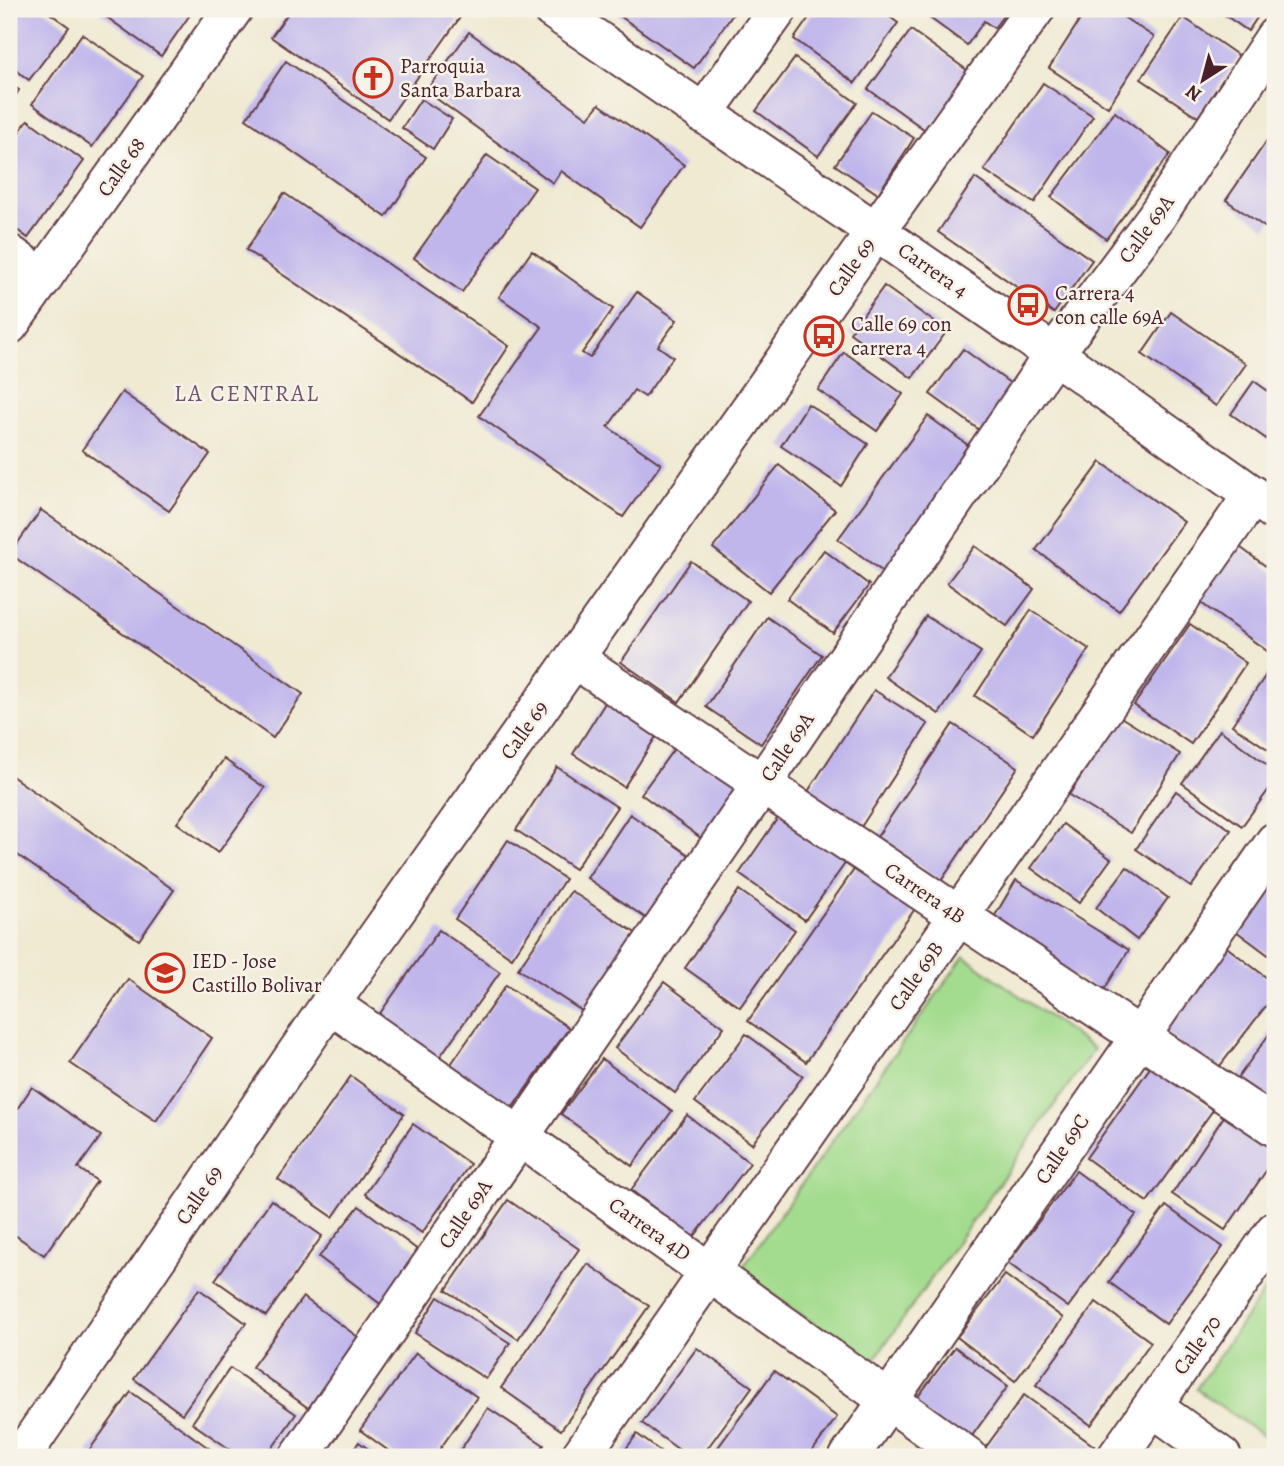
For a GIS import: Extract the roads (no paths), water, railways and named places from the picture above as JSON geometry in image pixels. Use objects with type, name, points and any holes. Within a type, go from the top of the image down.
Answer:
[{"type":"street","name":"Calle 68","points":[[9,325],[233,9]]},
{"type":"street","name":"Carrera 4","points":[[552,9],[1054,354],[1264,503]]},
{"type":"street","points":[[703,114],[778,9]]},
{"type":"street","name":"Calle 69","points":[[21,1457],[330,1004],[1035,9]]},
{"type":"street","name":"Calle 69A","points":[[299,1457],[1054,354],[1156,217],[1275,37]]},
{"type":"street","points":[[9,254],[43,278]]},
{"type":"street","name":"Calle 69B","points":[[580,1457],[958,915],[1264,503]]},
{"type":"street","name":"Carrera 4B","points":[[575,659],[1275,1127]]},
{"type":"street","name":"Calle 69C","points":[[849,1457],[1275,842]]},
{"type":"street","name":"Carrera 4D","points":[[330,1004],[710,1271],[968,1457]]},
{"type":"street","name":"Calle 70","points":[[1117,1457],[1275,1231]]},
{"type":"street","points":[[1153,1408],[1222,1457]]},
{"type":"place","name":"Parroquia Santa Barbara","points":[[373,78]]},
{"type":"place","name":"Carrera 4 con calle 69A","points":[[1028,305]]},
{"type":"place","name":"Calle 69 con carrera 4","points":[[824,336]]},
{"type":"place","name":"IED - Jose Castillo Bolivar","points":[[165,973]]},
{"type":"district","name":"LA CENTRAL","points":[[247,393]]}]
